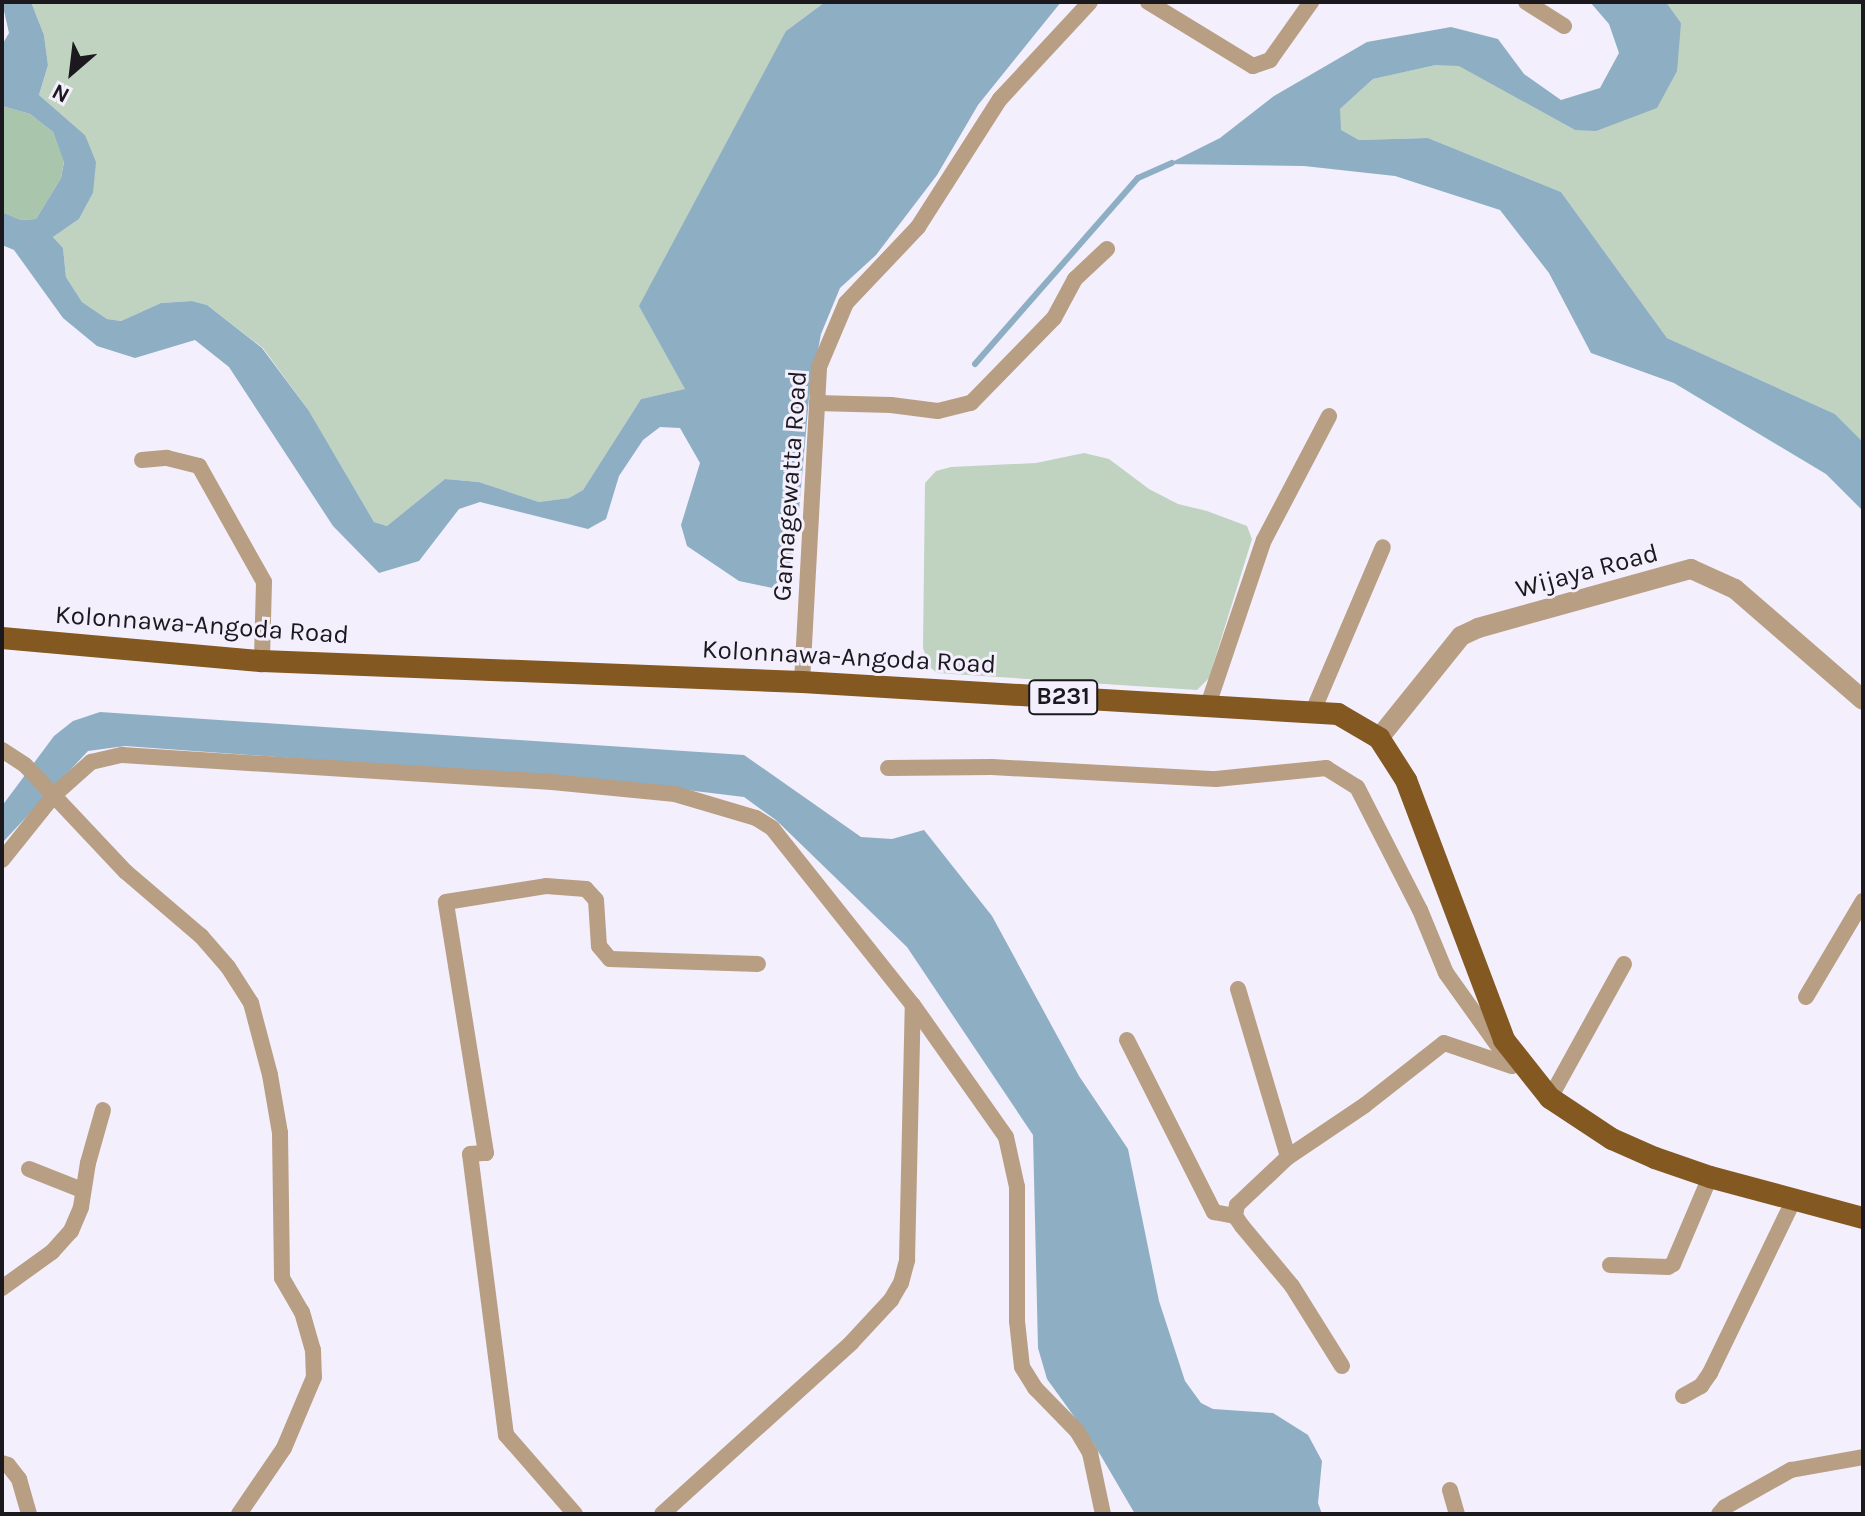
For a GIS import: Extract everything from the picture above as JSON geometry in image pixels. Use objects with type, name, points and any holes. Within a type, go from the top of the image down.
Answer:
[{"type":"main road","name":"Kolonnawa-Angoda Road","points":[[2,638],[262,661],[802,682],[1338,714],[1379,738],[1406,780],[1426,826],[1504,1040],[1522,1070],[1550,1098],[1612,1139],[1710,1177],[1795,1197],[1863,1218]]},
{"type":"street","name":"Gamagewatta Road","points":[[802,682],[819,367],[846,303],[918,227],[1000,99],[1090,2]]},
{"type":"street","points":[[1148,2],[1253,66],[1270,60],[1311,2]]},
{"type":"street","points":[[1526,2],[1564,26]]},
{"type":"street","points":[[817,403],[891,405],[938,411],[971,403],[1054,318],[1075,279],[1107,249]]},
{"type":"street","points":[[1208,705],[1264,540],[1329,416]]},
{"type":"street","points":[[142,460],[167,458],[199,466],[264,582],[262,661]]},
{"type":"street","points":[[1313,711],[1383,547]]},
{"type":"street","name":"Wijaya Road","points":[[1379,738],[1461,636],[1478,628],[1691,569],[1735,589],[1863,700]]},
{"type":"street","points":[[2,750],[25,765],[126,872],[201,936],[228,967],[251,1003],[270,1075],[280,1133],[282,1278],[302,1312],[313,1350],[314,1377],[284,1448],[239,1514]]},
{"type":"street","points":[[2,860],[54,795],[91,762],[122,755],[552,782],[688,797],[756,818],[772,828],[913,1005],[1006,1137],[1017,1187],[1017,1321],[1022,1367],[1035,1388],[1077,1431],[1090,1453],[1103,1514]]},
{"type":"street","points":[[888,768],[992,767],[1216,779],[1326,768],[1357,787],[1420,910],[1446,973],[1522,1070]]},
{"type":"street","points":[[575,1514],[506,1435],[470,1154],[486,1153],[446,902],[546,886],[586,889],[596,900],[599,946],[610,959],[758,964]]},
{"type":"street","points":[[1806,997],[1863,901]]},
{"type":"street","points":[[1550,1098],[1624,964]]},
{"type":"street","points":[[1238,989],[1288,1157]]},
{"type":"street","points":[[662,1514],[851,1343],[891,1300],[901,1283],[907,1260],[913,1005]]},
{"type":"street","points":[[1127,1040],[1214,1212],[1235,1216],[1292,1286],[1342,1366]]},
{"type":"street","points":[[1235,1216],[1242,1198],[1288,1157],[1365,1105],[1444,1043],[1522,1070]]},
{"type":"street","points":[[2,1288],[52,1252],[71,1231],[81,1207],[82,1190],[103,1110]]},
{"type":"street","points":[[29,1169],[82,1190]]},
{"type":"street","points":[[1610,1265],[1673,1264],[1710,1177]]},
{"type":"street","points":[[1683,1396],[1701,1386],[1710,1373],[1795,1197]]},
{"type":"street","points":[[1719,1514],[1725,1507],[1791,1470],[1863,1457]]},
{"type":"street","points":[[2,1463],[19,1479],[29,1514]]},
{"type":"street","points":[[1450,1490],[1457,1514]]},
{"type":"green space","points":[[31,2],[825,2],[786,31],[686,389],[641,399],[583,490],[569,498],[539,502],[479,482],[445,479],[387,526],[374,522],[309,411],[263,348],[207,305],[192,301],[161,303],[121,321],[107,319],[82,302],[66,277],[63,248],[53,237],[79,219],[93,193],[85,135],[39,95],[48,65],[44,35]]},
{"type":"green space","points":[[1666,2],[1863,2],[1863,442],[1835,414],[1667,338],[1561,192],[1428,138],[1359,140],[1340,130],[1340,109],[1373,79],[1436,65],[1459,65],[1575,130],[1681,23]]},
{"type":"green space","points":[[2,106],[30,114],[53,132],[64,161],[61,178],[36,219],[21,220],[2,212]]},
{"type":"green space","points":[[1084,453],[1109,459],[1149,489],[1178,504],[1247,526],[1252,539],[1209,678],[1197,690],[937,673],[930,667],[923,648],[925,483],[936,471],[951,467],[1036,463]]},
{"type":"water","points":[[2,2],[31,2],[44,35],[48,65],[39,95],[85,135],[96,162],[93,193],[79,219],[53,237],[63,248],[66,277],[82,302],[107,319],[121,321],[161,303],[192,301],[207,305],[262,348],[309,411],[374,522],[387,526],[445,479],[479,482],[539,502],[569,498],[583,490],[641,399],[685,389],[639,306],[786,31],[825,2],[1061,2],[978,105],[937,175],[876,255],[840,288],[821,334],[809,398],[796,544],[782,590],[739,581],[687,546],[681,525],[700,463],[680,428],[660,427],[643,440],[619,476],[606,519],[588,529],[480,502],[459,509],[419,561],[379,573],[333,526],[229,367],[195,340],[135,358],[97,346],[63,318],[14,250],[2,245],[2,212],[21,220],[36,219],[61,178],[64,162],[53,132],[30,114],[2,106],[2,45],[9,33]]},
{"type":"water","points":[[1590,2],[1666,2],[1681,23],[1677,71],[1657,108],[1596,131],[1575,130],[1459,66],[1436,65],[1373,79],[1340,109],[1341,130],[1359,140],[1428,138],[1561,192],[1667,338],[1835,414],[1863,442],[1863,511],[1826,474],[1674,383],[1591,353],[1549,273],[1500,210],[1395,176],[1304,166],[1168,164],[1220,138],[1274,96],[1367,42],[1451,27],[1498,39],[1524,74],[1561,100],[1600,88],[1619,53],[1609,24]]},
{"type":"water","points":[[100,712],[744,755],[861,837],[892,839],[924,830],[992,916],[1079,1076],[1128,1149],[1159,1301],[1185,1381],[1201,1403],[1213,1409],[1273,1413],[1308,1435],[1322,1461],[1318,1503],[1322,1514],[1135,1514],[1094,1444],[1047,1379],[1038,1348],[1033,1135],[907,947],[776,820],[744,797],[621,782],[125,746],[88,751],[2,843],[2,806],[54,736],[73,721]]},
{"type":"waterway","points":[[975,364],[1138,178],[1172,163]]}]
